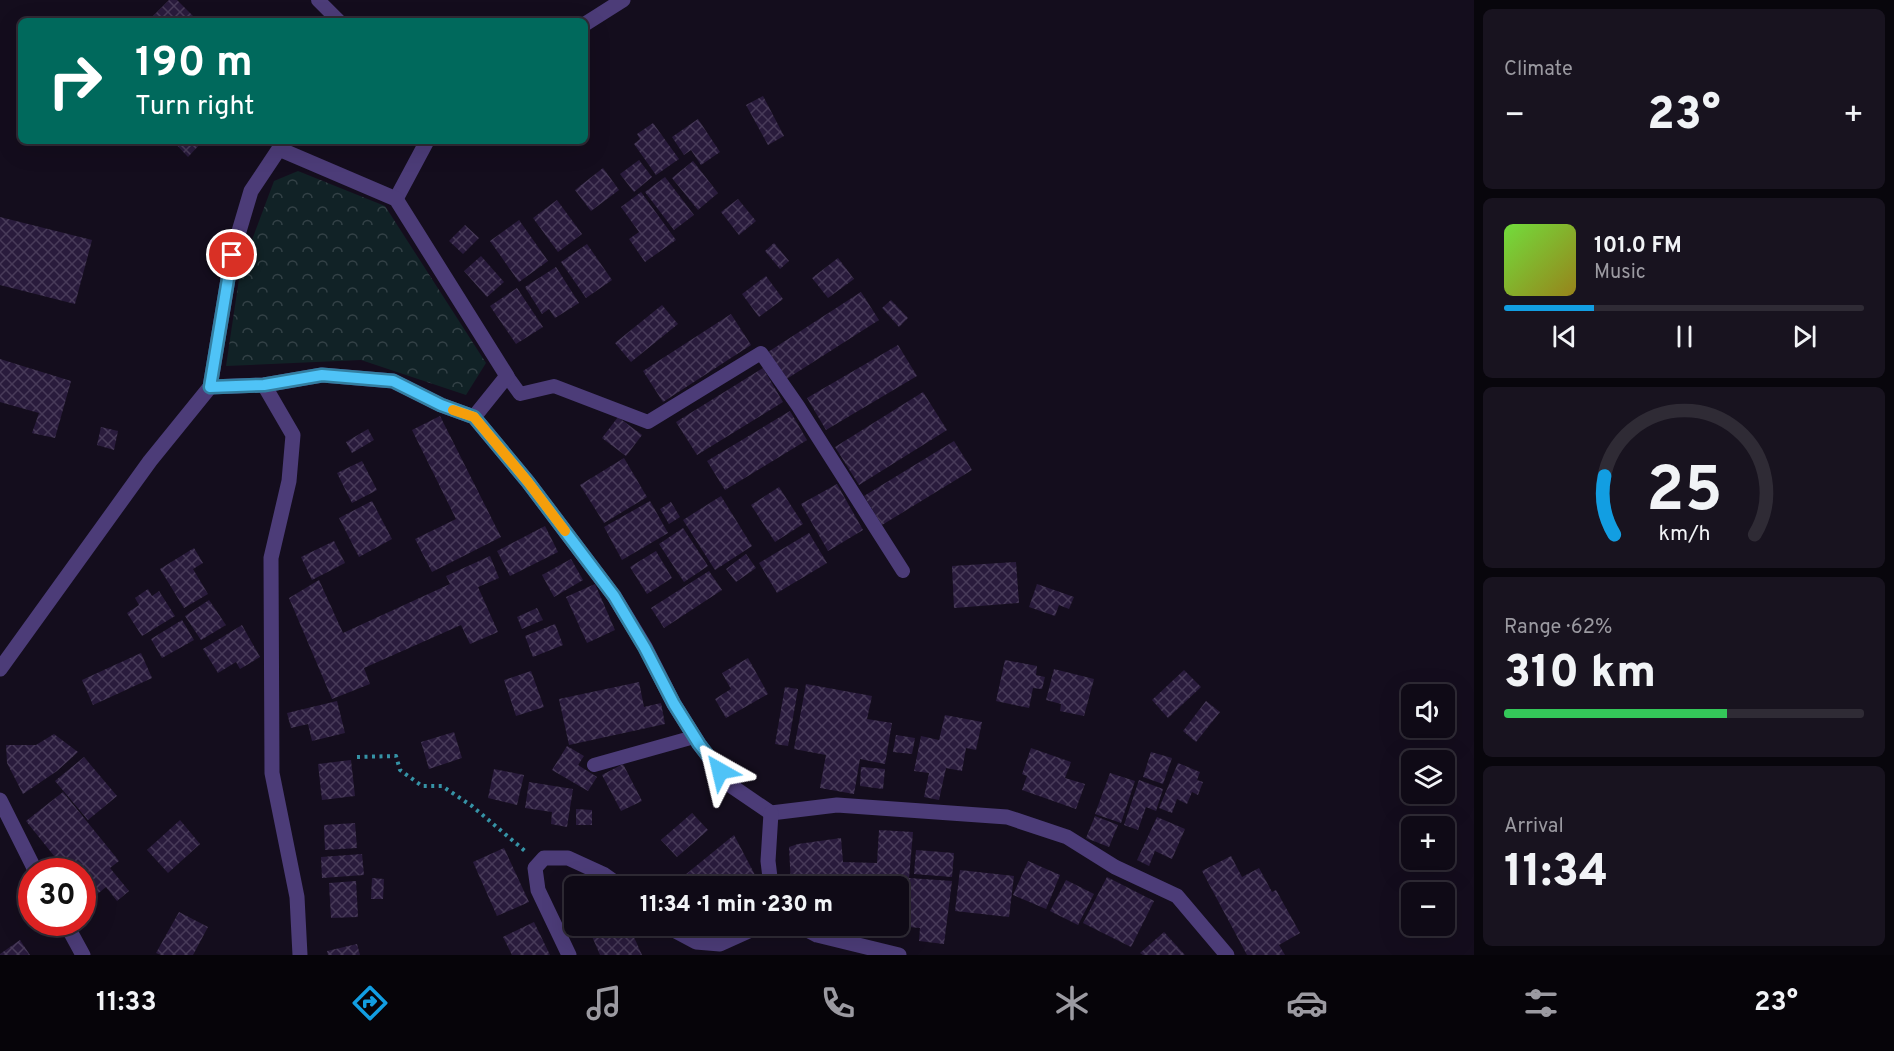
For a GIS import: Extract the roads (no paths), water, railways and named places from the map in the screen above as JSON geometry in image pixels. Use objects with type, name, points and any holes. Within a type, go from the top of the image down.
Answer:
[{"type":"street","points":[[588,22],[623,0]]},
{"type":"street","points":[[396,199],[426,144]]},
{"type":"street","points":[[0,669],[150,461],[210,387],[232,255],[251,191],[280,145],[396,199],[507,376],[474,417]]},
{"type":"street","points":[[210,387],[264,385],[322,375],[393,381],[441,405],[474,417],[528,482],[614,596],[694,737],[730,785],[771,813],[837,805],[1007,817],[1067,837],[1115,867],[1177,896],[1227,955]]},
{"type":"street","points":[[264,385],[292,435],[289,481],[271,558],[272,773],[297,897],[300,955]]},
{"type":"street","points":[[0,800],[29,858]]},
{"type":"street","points":[[770,876],[768,861],[771,813]]},
{"type":"street","points":[[569,955],[538,890],[535,868],[544,858],[568,858],[606,876]]},
{"type":"street","points":[[73,936],[83,955]]},
{"type":"street","points":[[685,936],[696,942],[720,944],[738,936]]},
{"type":"street","points":[[826,936],[898,955]]},
{"type":"lane","points":[[318,0],[336,18]]},
{"type":"lane","points":[[507,376],[520,394],[554,386],[648,422],[761,353],[798,406],[903,570]]},
{"type":"lane","points":[[594,765],[694,737]]}]
